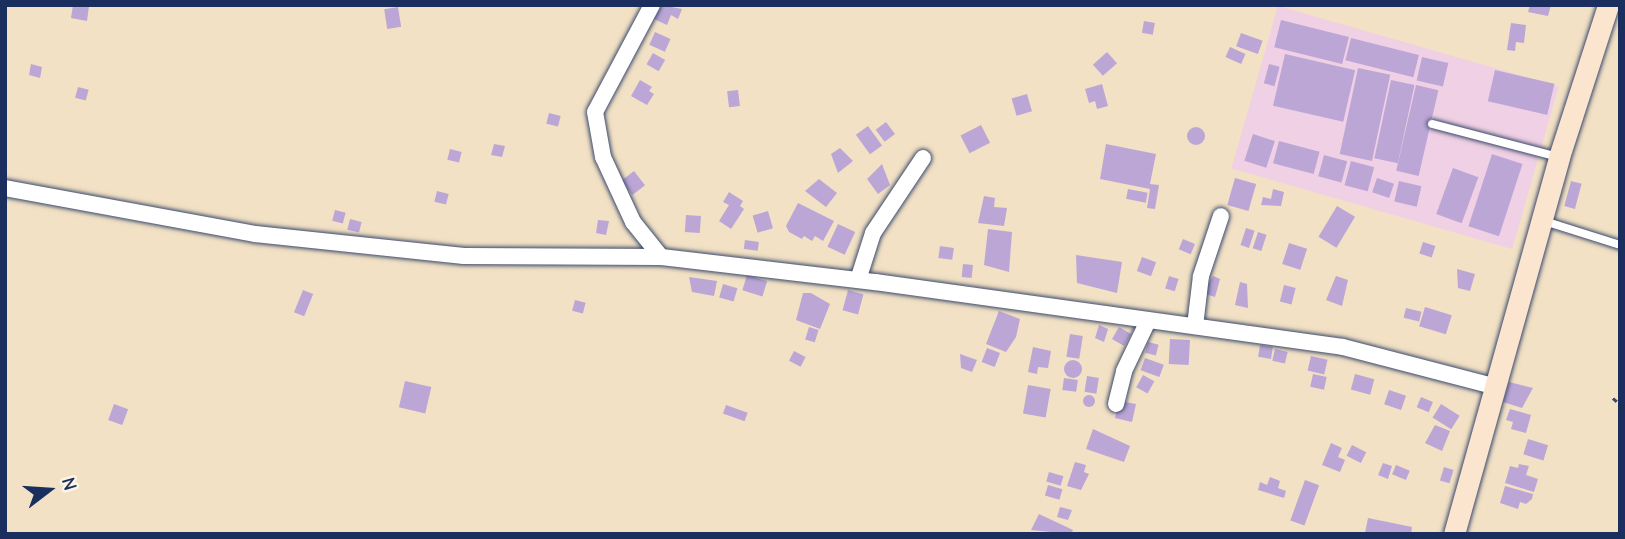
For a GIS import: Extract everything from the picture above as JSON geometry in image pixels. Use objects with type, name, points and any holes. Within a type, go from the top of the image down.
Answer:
[{"type":"main road","points":[[1454,534],[1493,386],[1544,221],[1559,157],[1608,5]]},
{"type":"street","points":[[652,5],[595,112],[603,157],[634,222],[661,257]]},
{"type":"street","points":[[858,280],[873,233],[923,158]]},
{"type":"street","points":[[5,188],[283,237],[464,256],[661,257],[858,280],[1343,347],[1493,386]]},
{"type":"street","points":[[1195,326],[1201,276],[1221,216]]},
{"type":"street","points":[[1115,404],[1124,371],[1148,321]]},
{"type":"lane","points":[[1432,124],[1559,157]]},
{"type":"lane","points":[[1544,221],[1620,245]]},
{"type":"path","points":[[1613,398],[1620,404]]},
{"type":"shaded area","points":[[1278,6],[1559,86],[1512,249],[1231,168]]},
{"type":"building","points":[[73,5],[89,6],[87,21],[71,18]]},
{"type":"building","points":[[661,5],[682,9],[678,19],[671,15],[667,25],[654,19]]},
{"type":"building","points":[[1530,5],[1551,5],[1548,16],[1528,12]]},
{"type":"building","points":[[398,7],[401,27],[387,29],[384,9]]},
{"type":"building","points":[[1281,20],[1349,37],[1342,64],[1274,47]]},
{"type":"building","points":[[1144,21],[1155,23],[1153,35],[1142,33]]},
{"type":"building","points":[[1511,23],[1526,25],[1524,43],[1516,42],[1515,51],[1507,50]]},
{"type":"building","points":[[655,32],[671,39],[665,52],[649,45]]},
{"type":"building","points":[[1241,33],[1263,41],[1258,54],[1236,46]]},
{"type":"building","points":[[1351,38],[1419,55],[1413,77],[1345,60]]},
{"type":"building","points":[[1230,47],[1246,54],[1241,64],[1226,57]]},
{"type":"building","points":[[1107,52],[1117,63],[1103,76],[1093,65]]},
{"type":"building","points":[[653,53],[665,60],[659,71],[646,64]]},
{"type":"building","points":[[1285,54],[1355,70],[1343,122],[1273,106]]},
{"type":"building","points":[[1422,57],[1448,63],[1443,86],[1417,80]]},
{"type":"building","points":[[31,64],[42,67],[40,78],[29,75]]},
{"type":"building","points":[[1269,64],[1280,67],[1274,86],[1264,83]]},
{"type":"building","points":[[1358,68],[1390,75],[1372,161],[1340,154]]},
{"type":"building","points":[[1495,70],[1554,84],[1547,115],[1488,101]]},
{"type":"building","points":[[640,80],[652,87],[649,91],[654,94],[647,105],[631,96]]},
{"type":"building","points":[[1391,80],[1414,85],[1398,163],[1374,158]]},
{"type":"building","points":[[1102,84],[1108,106],[1097,109],[1095,101],[1089,103],[1085,89]]},
{"type":"building","points":[[1416,85],[1438,90],[1419,176],[1396,171]]},
{"type":"building","points":[[78,87],[89,90],[86,100],[75,98]]},
{"type":"building","points":[[738,90],[740,106],[729,107],[727,91]]},
{"type":"building","points":[[1027,94],[1032,111],[1017,116],[1012,98]]},
{"type":"building","points":[[549,113],[561,116],[558,127],[546,124]]},
{"type":"building","points":[[886,122],[895,134],[885,142],[876,130]]},
{"type":"building","points":[[981,125],[990,143],[970,153],[961,135]]},
{"type":"building","points":[[868,126],[882,145],[870,154],[856,135]]},
{"type":"building","points":[[1196,127],[1202,130],[1205,136],[1202,142],[1196,145],[1190,142],[1187,136],[1190,130]]},
{"type":"building","points":[[1253,134],[1275,141],[1266,168],[1244,161]]},
{"type":"building","points":[[1279,141],[1320,152],[1314,174],[1273,163]]},
{"type":"building","points":[[494,144],[505,146],[502,157],[491,155]]},
{"type":"building","points":[[1106,144],[1156,154],[1150,184],[1159,185],[1155,209],[1147,208],[1150,189],[1100,179]]},
{"type":"building","points":[[840,148],[853,161],[838,173],[831,154]]},
{"type":"building","points":[[450,149],[462,152],[459,163],[447,160]]},
{"type":"building","points":[[1492,154],[1522,164],[1499,236],[1469,226]]},
{"type":"building","points":[[1324,155],[1347,161],[1341,182],[1318,176]]},
{"type":"building","points":[[1351,161],[1374,167],[1368,191],[1345,185]]},
{"type":"building","points":[[882,164],[890,185],[878,194],[867,179]]},
{"type":"building","points":[[1453,168],[1478,177],[1462,223],[1436,214]]},
{"type":"building","points":[[634,171],[645,185],[632,195],[621,181]]},
{"type":"building","points":[[1235,178],[1256,184],[1248,211],[1227,205]]},
{"type":"building","points":[[1377,178],[1394,184],[1389,198],[1372,192]]},
{"type":"building","points":[[819,179],[837,193],[826,207],[805,191]]},
{"type":"building","points":[[1399,181],[1421,186],[1417,207],[1394,201]]},
{"type":"building","points":[[1571,181],[1582,184],[1575,209],[1564,206]]},
{"type":"building","points":[[1128,189],[1148,193],[1146,203],[1126,199]]},
{"type":"building","points":[[1273,189],[1284,192],[1281,206],[1261,205],[1263,197],[1271,199]]},
{"type":"building","points":[[437,191],[449,194],[446,205],[434,202]]},
{"type":"building","points":[[729,192],[743,201],[740,206],[744,209],[731,229],[719,221],[729,205],[723,202]]},
{"type":"building","points":[[984,196],[995,198],[994,207],[1007,208],[1004,226],[978,223]]},
{"type":"building","points":[[798,203],[834,221],[823,241],[815,236],[812,241],[804,236],[802,239],[789,232],[786,226]]},
{"type":"building","points":[[1337,206],[1355,217],[1336,248],[1318,237]]},
{"type":"building","points":[[335,210],[346,213],[343,223],[332,221]]},
{"type":"building","points":[[768,211],[773,228],[758,233],[753,215]]},
{"type":"building","points":[[686,215],[701,216],[700,233],[685,232]]},
{"type":"building","points":[[350,219],[362,222],[359,233],[347,230]]},
{"type":"building","points":[[598,220],[609,221],[606,235],[596,233]]},
{"type":"building","points":[[838,224],[855,232],[845,255],[827,247]]},
{"type":"building","points":[[1246,228],[1255,231],[1249,248],[1240,245]]},
{"type":"building","points":[[988,229],[1012,232],[1009,272],[984,265]]},
{"type":"building","points":[[1258,232],[1267,235],[1261,251],[1253,248]]},
{"type":"building","points":[[1183,239],[1195,244],[1191,254],[1179,249]]},
{"type":"building","points":[[745,240],[759,242],[758,251],[744,249]]},
{"type":"building","points":[[1423,242],[1435,246],[1432,257],[1419,253]]},
{"type":"building","points":[[1289,243],[1307,249],[1300,270],[1282,264]]},
{"type":"building","points":[[940,246],[954,248],[952,260],[938,258]]},
{"type":"building","points":[[1076,255],[1122,262],[1117,293],[1077,283]]},
{"type":"building","points":[[1142,257],[1156,262],[1151,276],[1137,271]]},
{"type":"building","points":[[963,264],[973,265],[972,278],[962,277]]},
{"type":"building","points":[[1457,269],[1475,274],[1470,291],[1458,288]]},
{"type":"building","points":[[747,275],[767,281],[762,296],[742,290]]},
{"type":"building","points":[[1169,276],[1179,279],[1175,291],[1165,288]]},
{"type":"building","points":[[1213,276],[1220,279],[1215,297],[1202,293]]},
{"type":"building","points":[[1336,276],[1348,280],[1342,306],[1326,300]]},
{"type":"building","points":[[689,277],[717,281],[714,296],[692,292]]},
{"type":"building","points":[[1240,282],[1247,284],[1248,308],[1235,305]]},
{"type":"building","points":[[723,284],[737,288],[734,302],[719,297]]},
{"type":"building","points":[[1284,285],[1296,288],[1292,304],[1280,301]]},
{"type":"building","points":[[303,290],[313,294],[304,316],[294,312]]},
{"type":"building","points":[[848,290],[863,294],[858,314],[843,310]]},
{"type":"building","points":[[803,293],[811,293],[830,304],[820,329],[796,320]]},
{"type":"building","points":[[575,300],[586,303],[583,313],[572,311]]},
{"type":"building","points":[[1425,307],[1452,315],[1446,334],[1419,326]]},
{"type":"building","points":[[1406,308],[1422,312],[1419,322],[1404,318]]},
{"type":"building","points":[[999,311],[1020,319],[1016,337],[1006,352],[986,344]]},
{"type":"building","points":[[1099,325],[1108,329],[1104,342],[1095,338]]},
{"type":"building","points":[[809,327],[819,330],[815,342],[805,339]]},
{"type":"building","points":[[1119,327],[1131,334],[1124,346],[1112,339]]},
{"type":"building","points":[[1070,334],[1083,336],[1079,359],[1066,357]]},
{"type":"building","points":[[1170,339],[1190,340],[1189,365],[1169,364]]},
{"type":"building","points":[[1148,342],[1159,345],[1156,355],[1145,353]]},
{"type":"building","points":[[1260,345],[1273,347],[1271,359],[1258,357]]},
{"type":"building","points":[[1033,347],[1051,351],[1048,368],[1038,367],[1037,374],[1028,372]]},
{"type":"building","points":[[987,348],[1000,353],[995,367],[982,362]]},
{"type":"building","points":[[1275,349],[1288,352],[1285,364],[1272,361]]},
{"type":"building","points":[[794,351],[806,357],[801,367],[789,361]]},
{"type":"building","points":[[960,354],[977,360],[972,372],[961,368]]},
{"type":"building","points":[[1311,356],[1328,360],[1324,374],[1308,371]]},
{"type":"building","points":[[1145,358],[1164,365],[1159,377],[1141,370]]},
{"type":"building","points":[[1073,360],[1079,363],[1082,369],[1079,375],[1073,378],[1067,375],[1064,369],[1067,363]]},
{"type":"building","points":[[1313,374],[1327,377],[1324,390],[1310,387]]},
{"type":"building","points":[[1355,374],[1374,379],[1370,395],[1351,389]]},
{"type":"building","points":[[1143,375],[1154,381],[1148,394],[1136,387]]},
{"type":"building","points":[[1087,376],[1099,378],[1096,394],[1084,392]]},
{"type":"building","points":[[1064,378],[1078,380],[1076,392],[1062,390]]},
{"type":"building","points":[[405,381],[431,387],[425,413],[399,407]]},
{"type":"building","points":[[1509,382],[1533,388],[1522,408],[1503,402]]},
{"type":"building","points":[[1028,385],[1051,389],[1046,418],[1023,414]]},
{"type":"building","points":[[1389,390],[1406,396],[1401,410],[1384,404]]},
{"type":"building","points":[[1084,396],[1094,396],[1094,406],[1084,406]]},
{"type":"building","points":[[1421,397],[1433,402],[1429,412],[1417,407]]},
{"type":"building","points":[[1125,402],[1136,404],[1132,422],[1115,418],[1118,406],[1124,407]]},
{"type":"building","points":[[114,404],[128,409],[122,425],[108,420]]},
{"type":"building","points":[[1441,404],[1460,416],[1451,429],[1433,418]]},
{"type":"building","points":[[726,405],[748,413],[745,421],[723,413]]},
{"type":"building","points":[[1510,409],[1531,415],[1526,433],[1511,429],[1513,422],[1506,420]]},
{"type":"building","points":[[1435,425],[1450,431],[1442,451],[1425,443]]},
{"type":"building","points":[[1093,429],[1130,446],[1124,462],[1086,449]]},
{"type":"building","points":[[1528,439],[1548,445],[1543,460],[1523,454]]},
{"type":"building","points":[[1331,443],[1342,448],[1338,457],[1345,460],[1340,472],[1322,465]]},
{"type":"building","points":[[1352,445],[1366,452],[1361,463],[1347,456]]},
{"type":"building","points":[[1075,462],[1086,465],[1084,472],[1089,474],[1081,490],[1067,486]]},
{"type":"building","points":[[1383,463],[1392,466],[1388,479],[1378,475]]},
{"type":"building","points":[[1519,464],[1529,466],[1526,475],[1538,479],[1534,492],[1505,483],[1510,466],[1518,468]]},
{"type":"building","points":[[1396,465],[1410,471],[1406,480],[1392,474]]},
{"type":"building","points":[[1444,467],[1454,470],[1449,483],[1440,480]]},
{"type":"building","points":[[1049,472],[1063,476],[1061,486],[1046,482]]},
{"type":"building","points":[[1270,477],[1280,481],[1278,488],[1286,491],[1284,498],[1258,490],[1260,482],[1267,485]]},
{"type":"building","points":[[1305,480],[1319,485],[1304,526],[1290,520]]},
{"type":"building","points":[[1048,485],[1062,489],[1059,500],[1045,496]]},
{"type":"building","points":[[1505,486],[1533,494],[1532,499],[1526,504],[1520,502],[1518,509],[1500,503]]},
{"type":"building","points":[[1060,507],[1072,510],[1068,520],[1057,517]]},
{"type":"building","points":[[1039,514],[1073,530],[1071,534],[1031,530]]},
{"type":"building","points":[[1368,518],[1412,527],[1411,534],[1365,533]]}]
